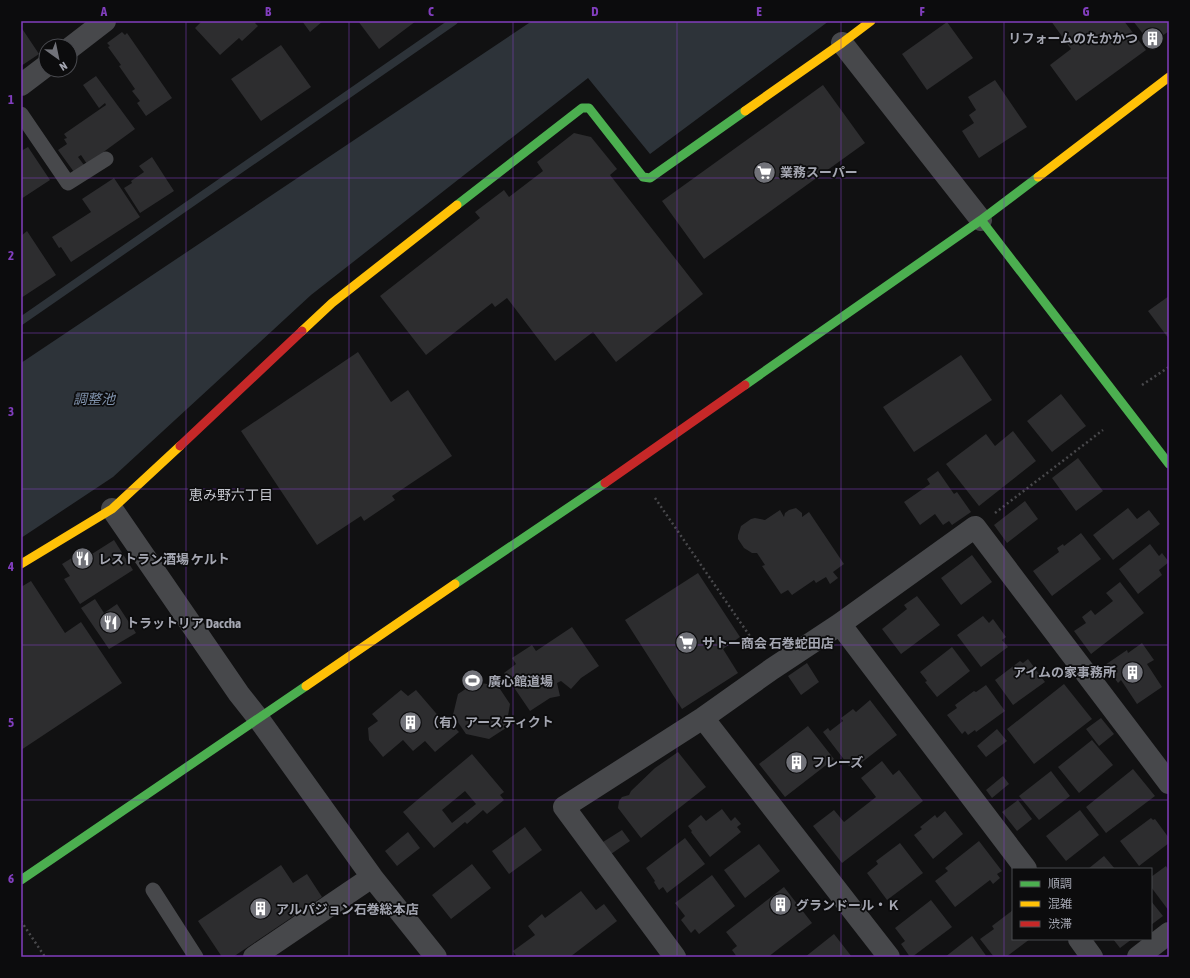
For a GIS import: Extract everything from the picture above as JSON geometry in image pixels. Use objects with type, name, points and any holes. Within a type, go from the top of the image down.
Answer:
[{"type":"street","points":[[78,42],[105,21]]},
{"type":"street","points":[[21,564],[112,509],[332,303],[582,108],[589,108],[643,178],[650,178],[871,21]]},
{"type":"street","points":[[842,43],[981,220],[1169,464]]},
{"type":"street","points":[[21,85],[38,72]]},
{"type":"street","points":[[21,880],[625,468],[981,220],[1169,77]]},
{"type":"street","points":[[112,509],[235,688],[372,877],[436,957]]},
{"type":"street","points":[[675,957],[564,807],[703,718],[772,668],[840,624],[975,527],[1169,783]]},
{"type":"street","points":[[840,624],[1025,868]]},
{"type":"street","points":[[703,718],[889,957]]},
{"type":"street","points":[[254,957],[372,877]]},
{"type":"street","points":[[1138,957],[1169,933]]},
{"type":"street","points":[[1080,940],[1092,957]]},
{"type":"lane","points":[[21,114],[68,183],[106,159]]},
{"type":"lane","points":[[153,890],[196,957]]},
{"type":"path","points":[[1142,385],[1169,367]]},
{"type":"path","points":[[975,527],[1103,430]]},
{"type":"path","points":[[655,498],[772,668]]},
{"type":"path","points":[[21,921],[44,957]]},
{"type":"water","name":"調整池","points":[[532,21],[829,21],[650,154],[588,78],[311,295],[113,477],[21,538],[21,363]]},
{"type":"building","points":[[202,21],[257,21],[255,23],[258,26],[242,41],[239,38],[220,55],[195,28]]},
{"type":"building","points":[[302,21],[323,21],[310,32]]},
{"type":"building","points":[[358,21],[416,21],[379,49]]},
{"type":"building","points":[[1051,21],[1124,21],[1146,50],[1076,101],[1050,65],[1071,49]]},
{"type":"building","name":"リフォームのたかかつ","points":[[1133,21],[1169,21],[1169,31],[1151,44]]},
{"type":"building","points":[[947,22],[973,58],[927,90],[902,54]]},
{"type":"building","points":[[21,27],[38,55],[21,66]]},
{"type":"building","points":[[122,32],[125,35],[127,33],[172,98],[146,116],[137,103],[140,101],[132,91],[135,89],[119,66],[121,65],[108,47],[110,46],[107,43]]},
{"type":"building","points":[[281,45],[311,87],[261,121],[231,79]]},
{"type":"building","points":[[96,76],[135,129],[87,164],[81,155],[78,157],[84,165],[74,172],[58,150],[67,144],[64,139],[67,138],[64,134],[106,105],[105,103],[99,108],[83,85]]},
{"type":"building","points":[[995,80],[1027,127],[979,158],[962,131],[974,123],[969,115],[976,110],[968,97]]},
{"type":"building","name":"業務スーパー","points":[[823,85],[865,143],[704,259],[662,201]]},
{"type":"building","points":[[574,133],[591,137],[617,169],[610,175],[703,294],[616,362],[593,332],[555,361],[507,298],[495,307],[492,303],[426,355],[380,296],[480,218],[475,212],[504,190],[509,197],[543,171],[537,162]]},
{"type":"building","points":[[28,147],[50,180],[21,199],[21,151]]},
{"type":"building","points":[[152,157],[174,191],[140,213],[124,188],[144,172],[139,166]]},
{"type":"building","points":[[114,178],[140,217],[71,262],[52,237],[91,212],[82,199]]},
{"type":"building","points":[[27,231],[56,275],[21,298],[21,236]]},
{"type":"building","points":[[1169,296],[1169,339],[1148,311]]},
{"type":"building","points":[[358,352],[391,402],[408,390],[452,456],[392,496],[395,500],[364,521],[361,516],[317,545],[241,431]]},
{"type":"building","points":[[961,355],[992,400],[914,452],[883,407]]},
{"type":"building","points":[[1061,394],[1086,426],[1052,452],[1027,421]]},
{"type":"building","points":[[1013,431],[1036,461],[979,506],[946,464],[986,434],[995,446]]},
{"type":"building","points":[[1078,458],[1103,491],[1076,511],[1052,478]]},
{"type":"building","points":[[938,471],[954,494],[957,492],[971,512],[952,525],[949,521],[943,525],[935,514],[920,525],[904,502],[930,484],[927,479]]},
{"type":"building","points":[[1025,501],[1038,519],[1007,543],[994,525]]},
{"type":"building","points":[[796,508],[802,513],[802,517],[809,512],[844,564],[833,572],[838,578],[830,584],[826,577],[816,583],[814,580],[792,595],[788,590],[781,594],[762,566],[765,565],[757,553],[752,553],[744,548],[738,539],[738,535],[741,526],[751,519],[755,518],[765,520],[780,510],[784,517],[785,513],[789,510]]},
{"type":"building","points":[[1128,508],[1137,519],[1149,510],[1160,524],[1113,560],[1093,535]]},
{"type":"building","points":[[1081,533],[1101,559],[1052,596],[1033,571],[1059,552],[1057,548],[1063,544],[1064,546]]},
{"type":"building","points":[[114,540],[133,570],[80,604],[64,579],[70,576],[62,564],[80,553],[84,559]]},
{"type":"building","points":[[1150,544],[1159,556],[1162,553],[1169,562],[1159,570],[1162,575],[1138,594],[1119,569]]},
{"type":"building","points":[[972,555],[992,582],[961,605],[941,578]]},
{"type":"building","name":"サトー商会 石巻蛇田店","points":[[698,573],[740,637],[723,649],[738,673],[682,709],[625,620]]},
{"type":"building","points":[[31,581],[65,633],[81,622],[122,683],[21,750],[21,587]]},
{"type":"building","points":[[1120,582],[1144,613],[1091,654],[1074,631],[1086,623],[1082,617],[1091,610],[1095,615],[1113,601],[1106,593]]},
{"type":"building","points":[[917,596],[940,625],[901,654],[882,629],[907,609],[904,605]]},
{"type":"building","name":"トラットリア Daccha","points":[[95,599],[104,613],[117,604],[136,633],[109,649],[81,608]]},
{"type":"building","points":[[983,616],[989,623],[993,619],[1006,637],[1002,640],[1008,647],[981,667],[957,635]]},
{"type":"building","points":[[572,627],[599,666],[581,678],[571,689],[561,681],[557,683],[560,696],[550,698],[530,711],[504,673],[516,664],[512,658],[532,645],[536,651]]},
{"type":"building","name":"アイムの家事務所","points":[[1142,643],[1154,660],[1147,664],[1162,687],[1137,704],[1121,680],[1118,683],[1105,665],[1127,650],[1128,653]]},
{"type":"building","points":[[952,647],[970,671],[937,697],[925,682],[927,681],[920,672]]},
{"type":"building","points":[[1028,659],[1045,682],[1013,705],[995,680],[1020,661],[1023,663]]},
{"type":"building","points":[[807,663],[819,682],[801,695],[788,676]]},
{"type":"building","name":"廣心館道場","points":[[476,682],[498,686],[510,704],[506,728],[489,739],[466,734],[453,715],[458,694]]},
{"type":"building","points":[[1064,684],[1092,719],[1034,764],[1007,729]]},
{"type":"building","points":[[986,685],[1005,711],[976,732],[975,730],[968,735],[965,731],[962,734],[947,715],[957,708],[955,705],[974,691],[976,692]]},
{"type":"building","name":"（有）アースティクト","points":[[401,690],[408,696],[416,690],[448,727],[451,724],[459,732],[435,752],[425,741],[413,751],[403,740],[383,757],[369,740],[368,728],[378,721],[372,714]]},
{"type":"building","points":[[870,700],[897,735],[852,770],[823,732],[828,728],[830,731],[843,721],[841,718],[853,709],[856,712]]},
{"type":"building","points":[[1101,718],[1114,734],[1099,746],[1086,729]]},
{"type":"building","name":"フレーズ","points":[[808,726],[834,759],[785,797],[759,764]]},
{"type":"building","points":[[997,729],[1007,741],[986,757],[977,746]]},
{"type":"building","points":[[1092,740],[1113,765],[1079,793],[1058,767]]},
{"type":"building","points":[[678,752],[706,787],[641,838],[618,808],[619,801],[622,797],[629,795],[631,791],[655,768]]},
{"type":"building","points":[[472,754],[504,792],[500,795],[504,800],[487,814],[483,810],[467,824],[465,822],[434,848],[403,812]],"holes":[[[465,791],[476,804],[452,823],[442,810]]]},
{"type":"building","points":[[882,761],[893,775],[899,770],[923,801],[842,863],[813,826],[834,810],[844,822],[876,797],[861,778]]},
{"type":"building","points":[[1133,769],[1155,796],[1106,833],[1086,807]]},
{"type":"building","points":[[1051,771],[1070,796],[1039,820],[1019,796]]},
{"type":"building","points":[[1003,776],[1009,784],[992,798],[986,790]]},
{"type":"building","points":[[1018,800],[1032,819],[1017,831],[1002,812]]},
{"type":"building","points":[[722,809],[731,821],[735,817],[741,824],[737,827],[741,832],[710,857],[688,826],[701,815],[706,821]]},
{"type":"building","points":[[1080,810],[1099,835],[1066,861],[1046,836]]},
{"type":"building","points":[[945,811],[963,834],[933,859],[914,835],[922,829],[920,827],[935,815],[937,818]]},
{"type":"building","points":[[1151,818],[1153,820],[1155,819],[1169,838],[1169,843],[1139,866],[1120,841]]},
{"type":"building","points":[[525,827],[542,850],[509,874],[492,851]]},
{"type":"building","points":[[622,830],[630,841],[611,854],[603,842]]},
{"type":"building","points":[[408,832],[420,848],[397,866],[385,851]]},
{"type":"building","points":[[685,838],[705,864],[667,893],[663,887],[659,890],[646,868]]},
{"type":"building","points":[[979,841],[1002,871],[997,874],[1000,878],[993,884],[990,880],[955,907],[935,881],[948,871],[945,868]]},
{"type":"building","points":[[900,843],[923,873],[887,900],[867,873],[878,864],[876,861]]},
{"type":"building","points":[[759,844],[780,871],[745,898],[724,870]]},
{"type":"building","points":[[1104,856],[1114,868],[1089,868]]},
{"type":"building","points":[[472,864],[491,888],[451,919],[432,895]]},
{"type":"building","name":"アルパジョン石巻総本店","points":[[281,865],[293,883],[307,874],[322,897],[233,957],[222,957],[198,921]]},
{"type":"building","points":[[1166,866],[1169,871],[1169,911],[1152,888],[1152,876]]},
{"type":"building","points":[[712,875],[735,906],[699,934],[695,929],[691,933],[681,920],[685,916],[675,903]]},
{"type":"building","name":"グランドール・Ｋ","points":[[784,887],[812,923],[768,957],[737,957],[732,950],[737,946],[726,932]]},
{"type":"building","points":[[581,891],[596,910],[604,904],[617,921],[570,957],[517,957],[513,951],[535,935],[528,926],[542,914],[545,918]]},
{"type":"building","points":[[931,900],[952,927],[910,957],[901,944],[905,941],[895,928]]},
{"type":"building","points":[[1152,902],[1163,916],[1152,924]]},
{"type":"building","points":[[1012,911],[1012,940],[1029,940],[1006,957],[994,957],[980,939],[994,929],[992,926]]},
{"type":"building","points":[[834,934],[852,957],[805,957]]},
{"type":"building","points":[[972,936],[987,957],[945,957],[968,939]]},
{"type":"building","points":[[1114,940],[1131,940],[1120,948]]},
{"type":"waterway","points":[[21,321],[454,21]]},
{"type":"traffic: fast","points":[[457,205],[582,108],[589,108],[643,177],[650,178],[745,111]]},
{"type":"traffic: fast","points":[[745,385],[981,220],[1038,177]]},
{"type":"traffic: fast","points":[[981,220],[1169,464]]},
{"type":"traffic: fast","points":[[455,584],[605,483]]},
{"type":"traffic: fast","points":[[21,880],[306,686]]},
{"type":"traffic: slow","points":[[745,111],[871,21]]},
{"type":"traffic: slow","points":[[1038,177],[1169,77]]},
{"type":"traffic: slow","points":[[302,331],[332,303],[457,205]]},
{"type":"traffic: slow","points":[[21,564],[112,509],[180,446]]},
{"type":"traffic: slow","points":[[306,686],[455,584]]},
{"type":"traffic: jam","points":[[180,446],[302,331]]},
{"type":"traffic: jam","points":[[605,483],[745,385]]},
{"type":"place","name":"リフォームのたかかつ","points":[[1153,38]]},
{"type":"place","name":"業務スーパー","points":[[764,172]]},
{"type":"place","name":"レストラン酒場 ケルト","points":[[82,559]]},
{"type":"place","name":"トラットリア Daccha","points":[[110,623]]},
{"type":"place","name":"サトー商会 石巻蛇田店","points":[[686,643]]},
{"type":"place","name":"アイムの家事務所","points":[[1132,672]]},
{"type":"place","name":"廣心館道場","points":[[472,681]]},
{"type":"place","name":"（有）アースティクト","points":[[410,722]]},
{"type":"place","name":"フレーズ","points":[[797,762]]},
{"type":"place","name":"グランドール・Ｋ","points":[[780,905]]},
{"type":"place","name":"アルパジョン石巻総本店","points":[[260,909]]},
{"type":"district","name":"恵み野六丁目","points":[[231,495]]}]
